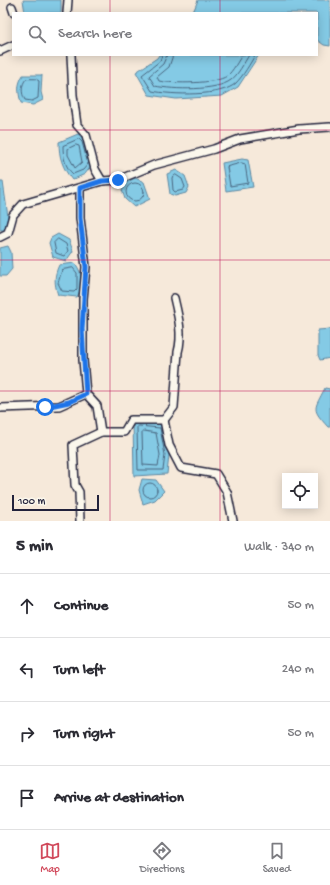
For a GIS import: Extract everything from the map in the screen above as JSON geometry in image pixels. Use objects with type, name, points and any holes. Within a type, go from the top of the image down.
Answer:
[{"type":"street","points":[[68,0],[68,12]]},
{"type":"street","points":[[0,51],[12,46]]},
{"type":"street","points":[[71,56],[73,95],[77,125],[86,135],[95,169],[102,181]]},
{"type":"street","points":[[0,237],[8,233],[13,215],[23,204],[102,181],[118,180],[154,165],[214,149],[240,139],[299,129],[330,127]]},
{"type":"street","points":[[80,188],[80,218],[86,267],[82,329],[86,394],[97,406],[101,432]]},
{"type":"street","points":[[174,298],[179,318],[180,345],[178,352],[174,407],[164,420],[169,445],[181,468],[216,474],[227,492],[233,521]]},
{"type":"street","points":[[0,408],[59,406],[86,394]]},
{"type":"street","points":[[80,521],[79,492],[75,485],[73,445],[101,432],[124,432],[131,420],[164,420]]},
{"type":"water","points":[[23,0],[61,0],[61,12],[25,12]]},
{"type":"water","points":[[198,0],[330,0],[330,46],[324,45],[318,41],[318,12],[190,12],[194,10]]},
{"type":"water","points":[[158,56],[258,56],[238,87],[222,96],[176,99],[149,95],[136,72]]},
{"type":"water","points":[[23,75],[42,75],[41,92],[43,100],[33,105],[21,103],[19,88]]},
{"type":"water","points":[[78,134],[86,139],[92,165],[85,174],[72,180],[62,162],[59,142]]},
{"type":"water","points":[[242,159],[248,160],[253,187],[226,191],[222,163]]},
{"type":"water","points":[[176,170],[185,176],[189,187],[186,193],[175,196],[170,194],[167,174]]},
{"type":"water","points":[[135,178],[144,182],[150,199],[134,207],[125,199],[122,190],[125,183]]},
{"type":"water","points":[[0,182],[3,182],[8,217],[5,230],[0,230]]},
{"type":"water","points":[[58,234],[69,240],[73,251],[66,261],[53,257],[49,243],[51,238]]},
{"type":"water","points":[[8,246],[11,252],[12,269],[6,276],[0,276],[0,248]]},
{"type":"water","points":[[75,263],[80,271],[82,280],[81,288],[77,297],[58,295],[55,280],[59,265]]},
{"type":"water","points":[[330,329],[330,358],[320,360],[318,355],[318,330]]},
{"type":"water","points":[[325,388],[330,389],[330,427],[328,427],[319,416],[316,409],[318,401]]},
{"type":"water","points":[[133,422],[163,423],[169,455],[167,474],[134,476]]},
{"type":"water","points":[[142,479],[156,480],[164,491],[155,500],[143,504],[139,490]]},
{"type":"route","points":[[45,407],[59,406],[86,394],[82,360],[82,299],[86,267],[80,218],[80,188],[102,181],[118,180]]}]
